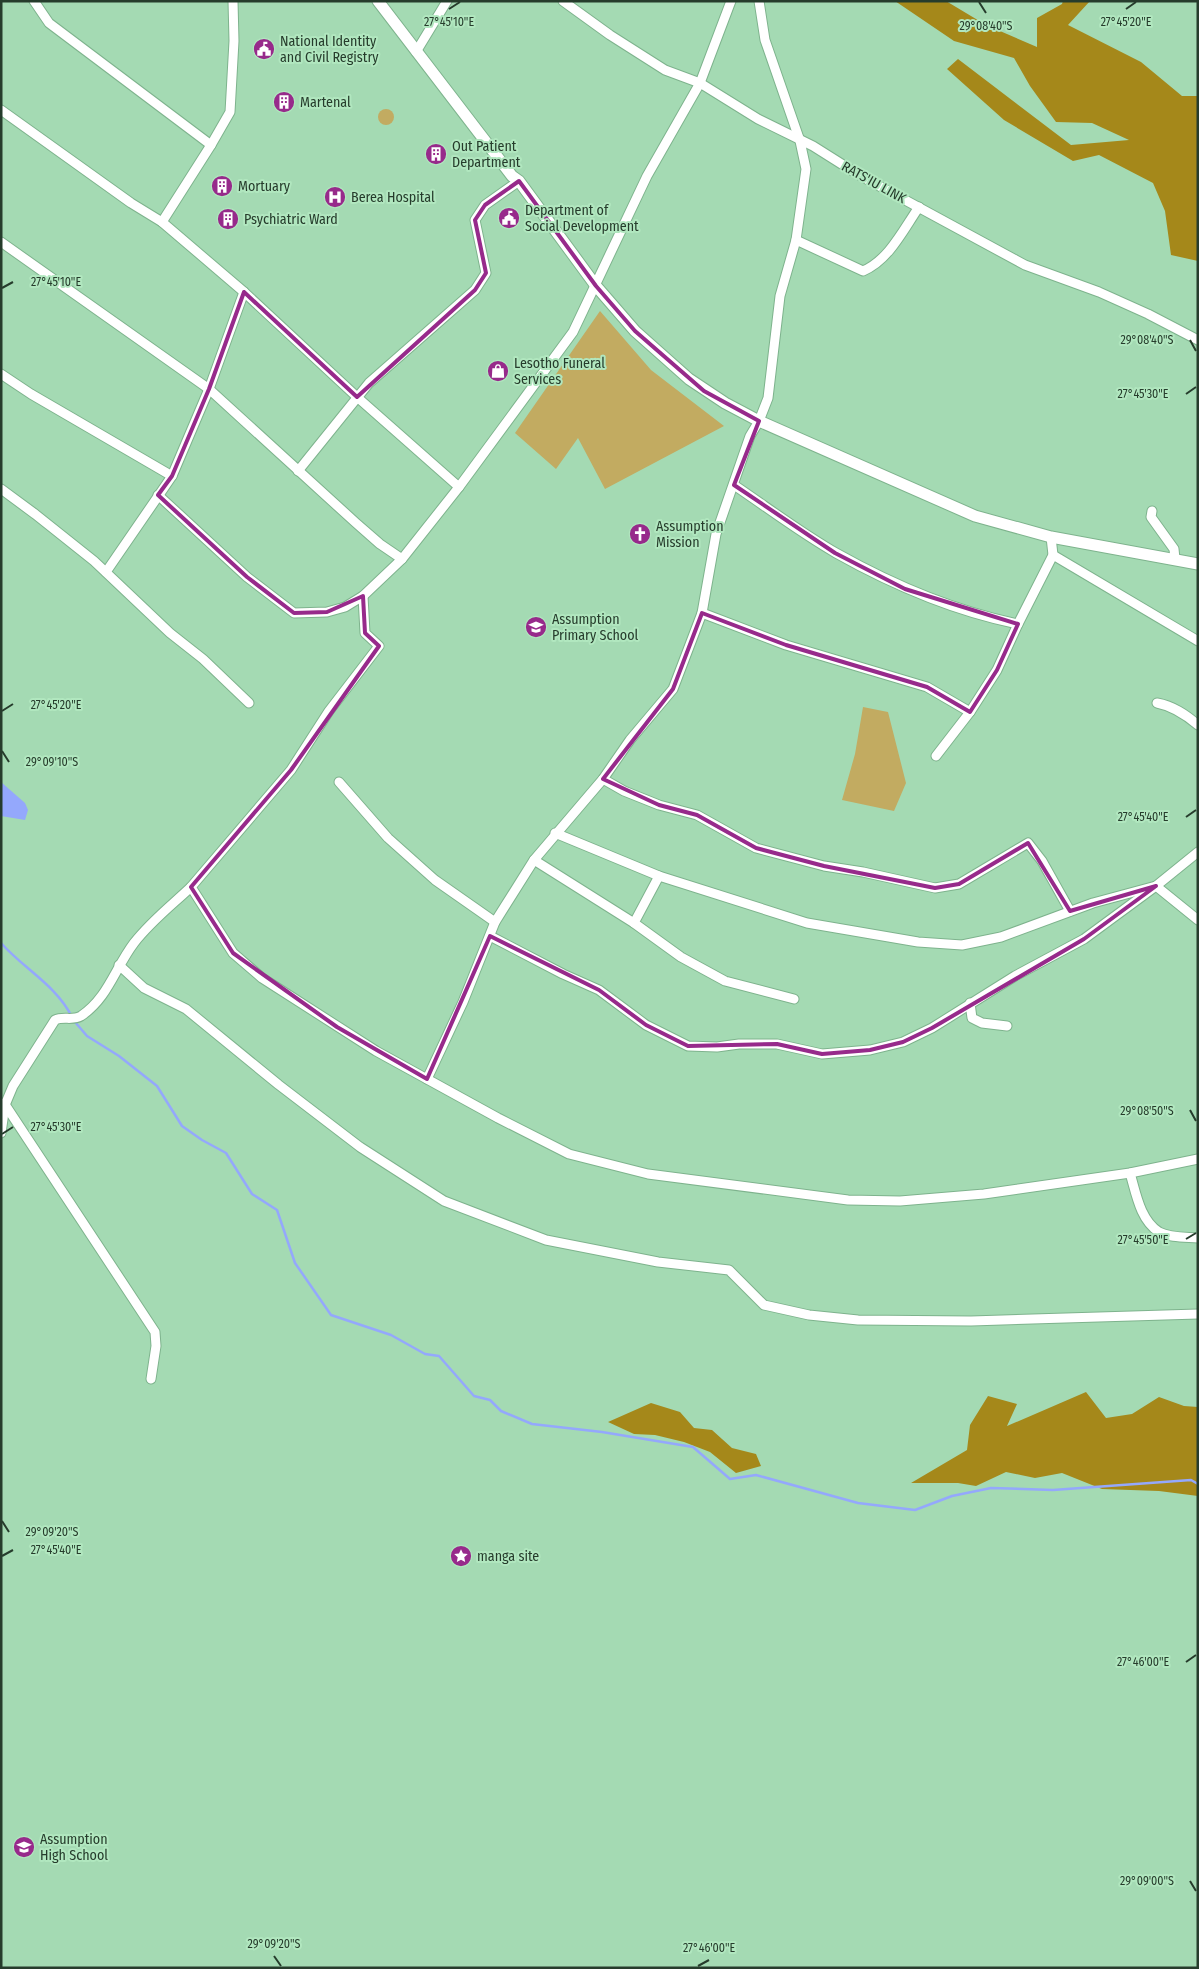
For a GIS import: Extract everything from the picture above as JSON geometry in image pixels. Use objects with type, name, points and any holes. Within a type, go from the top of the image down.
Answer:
[{"type":"main road","points":[[378,1],[500,160],[519,181],[596,286],[635,331],[704,391],[759,421],[975,516],[1051,537],[1198,564]]},
{"type":"street","points":[[34,1],[49,23],[211,145]]},
{"type":"street","points":[[162,222],[230,112],[234,41],[233,1]]},
{"type":"street","points":[[416,52],[447,1]]},
{"type":"street","name":"RATS'IU LINK","points":[[563,1],[610,35],[665,70],[700,83],[758,119],[813,146],[859,175],[1025,265],[1099,292],[1148,314],[1198,340]]},
{"type":"street","points":[[158,495],[248,577],[294,613],[326,612],[345,608],[363,596],[402,559],[459,487],[573,332],[647,176],[700,83],[730,1]]},
{"type":"street","points":[[427,1079],[464,1002],[495,922],[534,860],[555,833],[603,779],[630,740],[673,689],[702,613],[716,534],[750,436],[759,421],[768,398],[780,296],[796,240],[806,169],[800,141],[765,40],[759,1]]},
{"type":"street","points":[[1,110],[131,203],[162,222],[244,292],[357,397],[459,487]]},
{"type":"street","points":[[298,471],[369,383],[475,290],[486,273],[474,220],[485,205],[519,181]]},
{"type":"street","points":[[796,240],[863,272],[883,258],[919,207]]},
{"type":"street","points":[[1,242],[209,389],[380,544],[402,559]]},
{"type":"street","points":[[106,572],[172,476],[209,389],[244,292]]},
{"type":"street","points":[[1,374],[31,394],[172,476]]},
{"type":"street","points":[[734,485],[835,553],[905,589],[932,599],[1018,624]]},
{"type":"street","points":[[1,490],[74,544],[170,633],[203,658],[250,703]]},
{"type":"street","points":[[1152,511],[1151,517],[1174,549],[1175,559]]},
{"type":"street","points":[[936,756],[970,712],[998,670],[1018,624],[1052,556],[1051,537]]},
{"type":"street","points":[[1052,556],[1198,641]]},
{"type":"street","points":[[1,1133],[3,1102],[55,1020],[60,1017],[78,1018],[96,1004],[114,979],[118,965],[134,942],[156,918],[192,887],[291,770],[329,711],[379,646],[365,633],[363,596]]},
{"type":"street","points":[[702,613],[786,645],[926,687],[970,712]]},
{"type":"street","points":[[1157,703],[1174,708],[1198,725]]},
{"type":"street","points":[[603,779],[624,791],[659,805],[697,815],[756,848],[824,866],[863,872],[936,888],[958,884],[1028,843],[1042,860],[1070,911]]},
{"type":"street","points":[[339,782],[388,838],[435,880],[495,922]]},
{"type":"street","points":[[555,833],[659,876],[807,924],[918,942],[962,945],[1001,937],[1070,911],[1156,886]]},
{"type":"street","points":[[490,936],[563,974],[599,990],[646,1025],[688,1046],[717,1047],[739,1044],[776,1044],[822,1054],[870,1050],[910,1038],[932,1028],[1015,976],[1084,938],[1156,886],[1198,852]]},
{"type":"street","points":[[534,860],[634,923],[681,958],[725,981],[794,999]]},
{"type":"street","points":[[634,923],[659,876]]},
{"type":"street","points":[[1156,886],[1198,920]]},
{"type":"street","points":[[192,887],[233,954],[262,978],[376,1051],[568,1154],[648,1174],[848,1200],[900,1201],[984,1194],[1130,1173],[1198,1160]]},
{"type":"street","points":[[118,965],[144,988],[186,1009],[279,1085],[360,1147],[444,1201],[546,1240],[658,1262],[729,1270],[764,1305],[809,1315],[858,1320],[972,1321],[1198,1314]]},
{"type":"street","points":[[970,1003],[972,1018],[982,1023],[1006,1026]]},
{"type":"street","points":[[3,1102],[155,1332],[156,1346],[150,1379]]},
{"type":"street","points":[[1130,1173],[1146,1219],[1159,1232],[1179,1237],[1198,1238]]},
{"type":"highlighted area","points":[[519,181],[596,286],[635,331],[704,391],[759,421],[734,485],[835,553],[905,589],[1018,624],[997,670],[970,712],[927,687],[786,645],[702,613],[673,689],[603,779],[659,805],[697,815],[756,848],[824,866],[935,888],[959,884],[1028,843],[1070,911],[1156,886],[1084,939],[932,1028],[903,1042],[870,1050],[822,1054],[777,1044],[688,1046],[646,1025],[599,990],[490,936],[427,1079],[337,1027],[233,953],[191,887],[291,770],[379,646],[365,633],[363,596],[327,612],[294,613],[247,577],[158,495],[172,476],[209,389],[244,292],[357,397],[475,290],[486,273],[475,220],[485,205]]},
{"type":"shaded area","points":[[895,1],[946,1],[986,25],[1037,47],[1037,18],[1062,4],[1063,1],[1090,1],[1068,25],[1141,62],[1182,96],[1198,96],[1198,261],[1171,255],[1165,211],[1153,183],[1099,155],[1073,161],[1004,120],[947,69],[958,59],[1071,145],[1129,140],[1092,123],[1056,122],[1030,86],[1014,58],[954,41]]},
{"type":"shaded area","points":[[386,109],[392,111],[394,117],[392,123],[386,125],[380,123],[378,117],[380,111]]},
{"type":"shaded area","points":[[600,311],[651,370],[724,426],[605,489],[578,438],[556,469],[515,433]]},
{"type":"shaded area","points":[[863,707],[888,712],[906,783],[894,811],[842,800],[855,754]]},
{"type":"shaded area","points":[[1086,1392],[1106,1418],[1132,1414],[1159,1397],[1184,1406],[1198,1407],[1198,1496],[1159,1491],[1102,1489],[1062,1473],[1035,1478],[1006,1472],[976,1486],[958,1483],[911,1483],[967,1450],[970,1425],[988,1396],[1017,1404],[1007,1426]]},
{"type":"shaded area","points":[[651,1403],[680,1412],[694,1428],[712,1430],[732,1448],[756,1454],[761,1466],[736,1473],[710,1452],[684,1442],[655,1435],[634,1434],[608,1422]]},
{"type":"water","points":[[1,782],[25,803],[28,810],[25,820],[1,816]]},
{"type":"waterway","points":[[1,943],[49,986],[72,1017]]},
{"type":"waterway","points":[[75,1022],[87,1036],[119,1056],[157,1086],[182,1126],[226,1153],[252,1194],[277,1210],[295,1263],[331,1315],[391,1335],[425,1354],[439,1356],[474,1396],[490,1400],[501,1411],[532,1424],[602,1432],[693,1447],[730,1479],[756,1475],[858,1503],[915,1510],[952,1496],[991,1488],[1053,1490],[1191,1480],[1198,1484]]},
{"type":"place","name":"National Identity and Civil Registry","points":[[264,49]]},
{"type":"place","name":"Martenal","points":[[284,102]]},
{"type":"place","name":"Out Patient Department","points":[[436,154]]},
{"type":"place","name":"Mortuary","points":[[222,186]]},
{"type":"place","name":"Berea Hospital","points":[[335,197]]},
{"type":"place","name":"Department of Social Development","points":[[509,218]]},
{"type":"place","name":"Psychiatric Ward","points":[[228,219]]},
{"type":"place","name":"Lesotho Funeral Services","points":[[498,371]]},
{"type":"place","name":"Assumption Mission","points":[[640,534]]},
{"type":"place","name":"Assumption Primary School","points":[[536,627]]},
{"type":"place","name":"manga site","points":[[461,1556]]},
{"type":"place","name":"Assumption High School","points":[[24,1847]]}]
